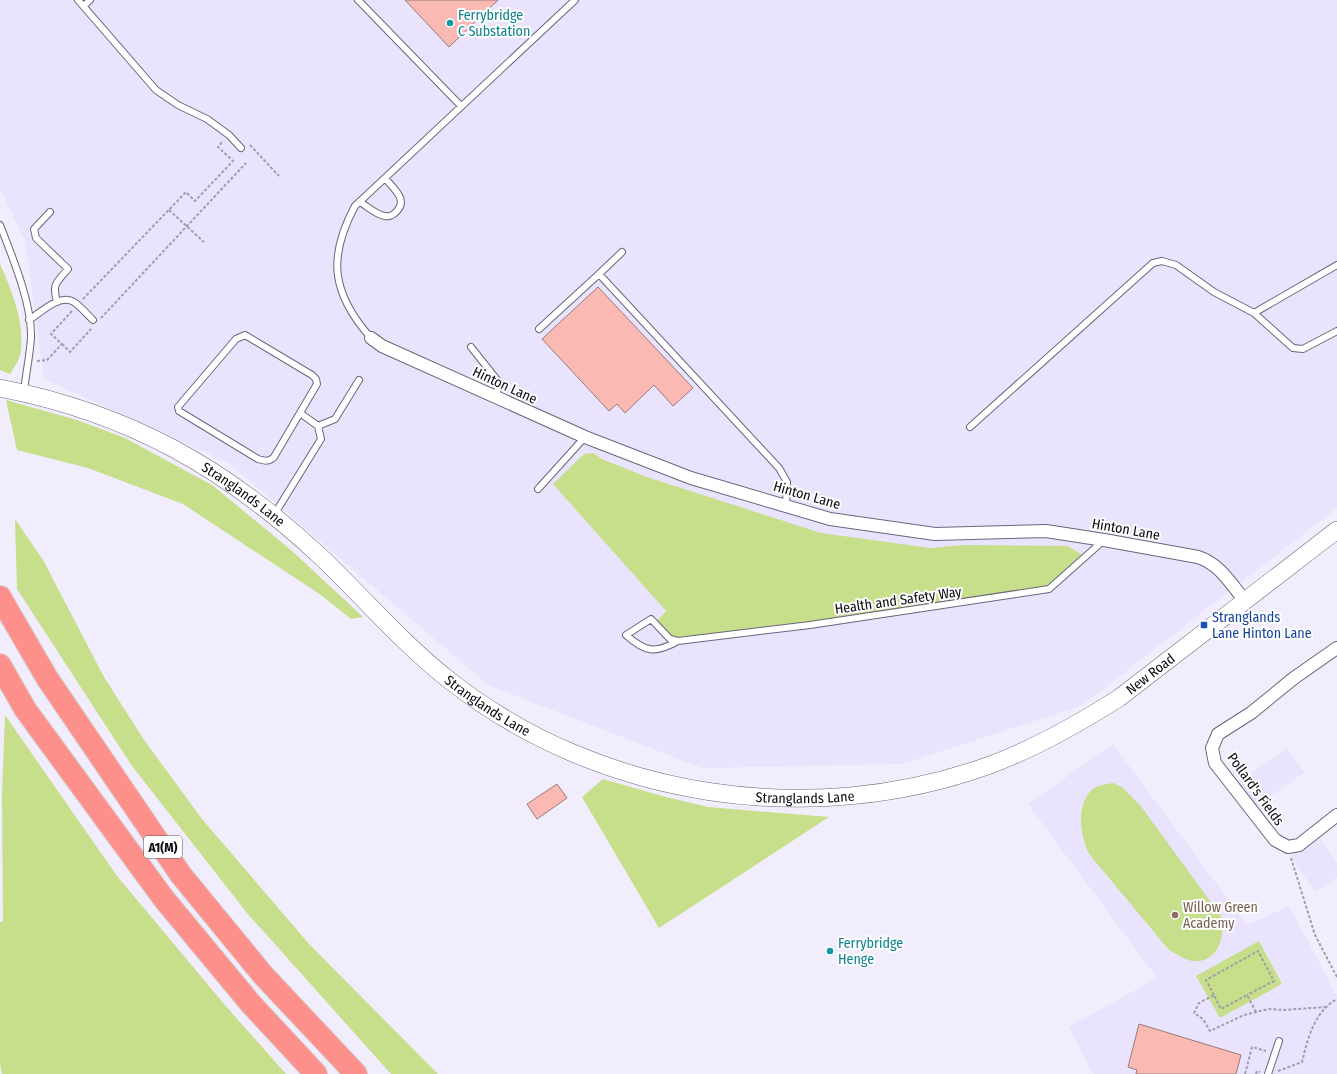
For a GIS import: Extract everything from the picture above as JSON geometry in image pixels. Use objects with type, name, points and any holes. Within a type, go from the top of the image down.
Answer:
[{"type":"highway","name":"A1(M)","points":[[0,598],[47,678],[181,875],[263,975],[356,1074]]},
{"type":"highway","name":"A1(M)","points":[[0,665],[25,709],[164,899],[251,1004],[316,1074]]},
{"type":"main road","name":"Stranglands Lane","points":[[0,388],[84,410],[114,420],[170,446],[231,482],[274,515],[324,560],[420,656],[452,682],[507,719],[536,736],[578,755],[629,774],[694,790],[747,796],[793,799],[860,795],[900,789],[958,775],[1015,755],[1051,738]]},
{"type":"main road","points":[[1245,601],[1337,530]]},
{"type":"main road","name":"New Road","points":[[1051,738],[1119,698],[1245,601]]},
{"type":"street","name":"Hinton Lane","points":[[371,338],[382,346],[585,437],[691,478],[830,519],[935,534],[1046,531],[1198,557],[1209,561],[1217,567],[1245,601]]},
{"type":"street","name":"Pollard's Fields","points":[[1288,847],[1275,840],[1215,763],[1212,748],[1218,734],[1337,648]]},
{"type":"street","points":[[1288,847],[1299,845],[1337,815]]},
{"type":"lane","points":[[78,0],[156,90],[178,105],[207,120],[229,135],[241,148]]},
{"type":"lane","points":[[84,6],[90,0]]},
{"type":"lane","points":[[358,0],[461,106]]},
{"type":"lane","points":[[371,338],[347,307],[340,288],[336,259],[340,239],[349,218],[360,202],[575,0]]},
{"type":"lane","points":[[360,202],[385,216],[392,215],[399,209],[401,201],[400,194],[385,178]]},
{"type":"lane","points":[[50,212],[34,229],[36,238],[68,269],[55,284],[54,290],[57,302]]},
{"type":"lane","points":[[0,225],[21,288],[29,320],[31,336],[23,393]]},
{"type":"lane","points":[[540,329],[622,252]]},
{"type":"lane","points":[[970,427],[1153,263],[1162,261],[1176,265],[1214,292],[1254,313],[1293,348],[1303,349],[1337,332]]},
{"type":"lane","points":[[1254,313],[1337,265]]},
{"type":"lane","points":[[599,274],[780,468],[787,482],[786,505]]},
{"type":"lane","points":[[29,320],[57,302],[68,300],[78,305],[93,320]]},
{"type":"lane","points":[[245,335],[312,374],[316,379],[317,384],[300,413],[274,457],[265,462],[179,411],[178,407],[236,339],[245,335]]},
{"type":"lane","points":[[471,347],[498,381],[497,398]]},
{"type":"lane","points":[[318,426],[335,419],[359,380]]},
{"type":"lane","points":[[274,515],[320,439],[318,426],[300,413]]},
{"type":"lane","points":[[538,489],[585,437]]},
{"type":"lane","name":"Health and Safety Way","points":[[678,641],[666,648],[647,650],[636,644],[626,635],[651,619],[670,639],[678,641],[810,625],[1049,589],[1104,540]]},
{"type":"lane","points":[[1268,1074],[1279,1041]]},
{"type":"path","points":[[229,135],[218,147],[233,161],[195,201],[186,192],[52,334],[70,352],[246,163]]},
{"type":"path","points":[[248,142],[279,176]]},
{"type":"path","points":[[169,210],[204,242]]},
{"type":"path","points":[[28,361],[47,360],[62,344]]},
{"type":"path","points":[[1288,847],[1315,935],[1337,977]]},
{"type":"path","points":[[1258,951],[1274,980],[1221,1009],[1214,995],[1206,980],[1258,951]]},
{"type":"path","points":[[1214,995],[1199,1003],[1194,1013],[1203,1019],[1210,1031],[1244,1015],[1269,1009],[1284,1010],[1326,1007]]},
{"type":"path","points":[[1247,995],[1256,1012]]},
{"type":"path","points":[[1277,1072],[1302,1062],[1312,1027],[1326,1007],[1337,999]]},
{"type":"path","points":[[1245,1074],[1252,1047],[1275,1054]]},
{"type":"shaded area","points":[[0,0],[1337,0],[1337,508],[1081,706],[902,764],[702,768],[488,685],[229,463],[44,379],[25,240],[0,189]]},
{"type":"shaded area","name":"Willow Green Academy","points":[[1113,744],[1247,925],[1289,906],[1337,996],[1337,1074],[1093,1074],[1069,1027],[1157,978],[1028,804]]},
{"type":"shaded area","points":[[1287,749],[1305,772],[1251,810],[1233,785]]},
{"type":"shaded area","points":[[1316,832],[1337,863],[1337,877],[1315,892],[1291,857],[1299,845]]},
{"type":"green space","points":[[0,264],[17,308],[21,332],[19,357],[10,374],[0,370]]},
{"type":"green space","points":[[6,400],[77,420],[125,438],[212,485],[291,550],[363,617],[351,619],[321,595],[183,504],[88,468],[17,450]]},
{"type":"green space","points":[[593,453],[602,459],[647,477],[821,533],[931,548],[963,545],[1068,546],[1084,556],[1049,589],[678,641],[655,623],[666,611],[553,484],[584,454]]},
{"type":"green space","points":[[15,519],[43,560],[104,677],[144,740],[202,819],[309,944],[438,1074],[391,1074],[247,913],[132,766],[17,589]]},
{"type":"green space","points":[[5,715],[117,876],[224,1004],[286,1074],[2,1074],[0,1063],[0,922],[3,921],[2,793]]},
{"type":"green space","points":[[603,779],[662,796],[708,807],[829,817],[659,928],[582,797]]},
{"type":"green space","points":[[1113,783],[1122,787],[1140,805],[1221,916],[1221,940],[1214,953],[1208,958],[1201,961],[1192,961],[1169,950],[1089,854],[1083,838],[1081,820],[1084,802],[1088,794],[1094,788]]},
{"type":"green space","points":[[1259,941],[1282,984],[1220,1018],[1196,976]]},
{"type":"building","name":"Ferrybridge C Substation","points":[[405,0],[498,0],[449,47]]},
{"type":"building","points":[[598,287],[693,388],[673,406],[654,385],[625,413],[617,404],[609,411],[542,339]]},
{"type":"building","points":[[557,784],[567,798],[537,819],[527,804]]},
{"type":"building","points":[[1139,1024],[1241,1055],[1236,1074],[1136,1074],[1137,1070],[1128,1067]]},
{"type":"place","name":"Ferrybridge C Substation","points":[[450,23]]},
{"type":"place","name":"Stranglands Lane Hinton Lane","points":[[1204,625]]},
{"type":"place","name":"Willow Green Academy","points":[[1175,915]]},
{"type":"place","name":"Ferrybridge Henge","points":[[830,951]]}]
